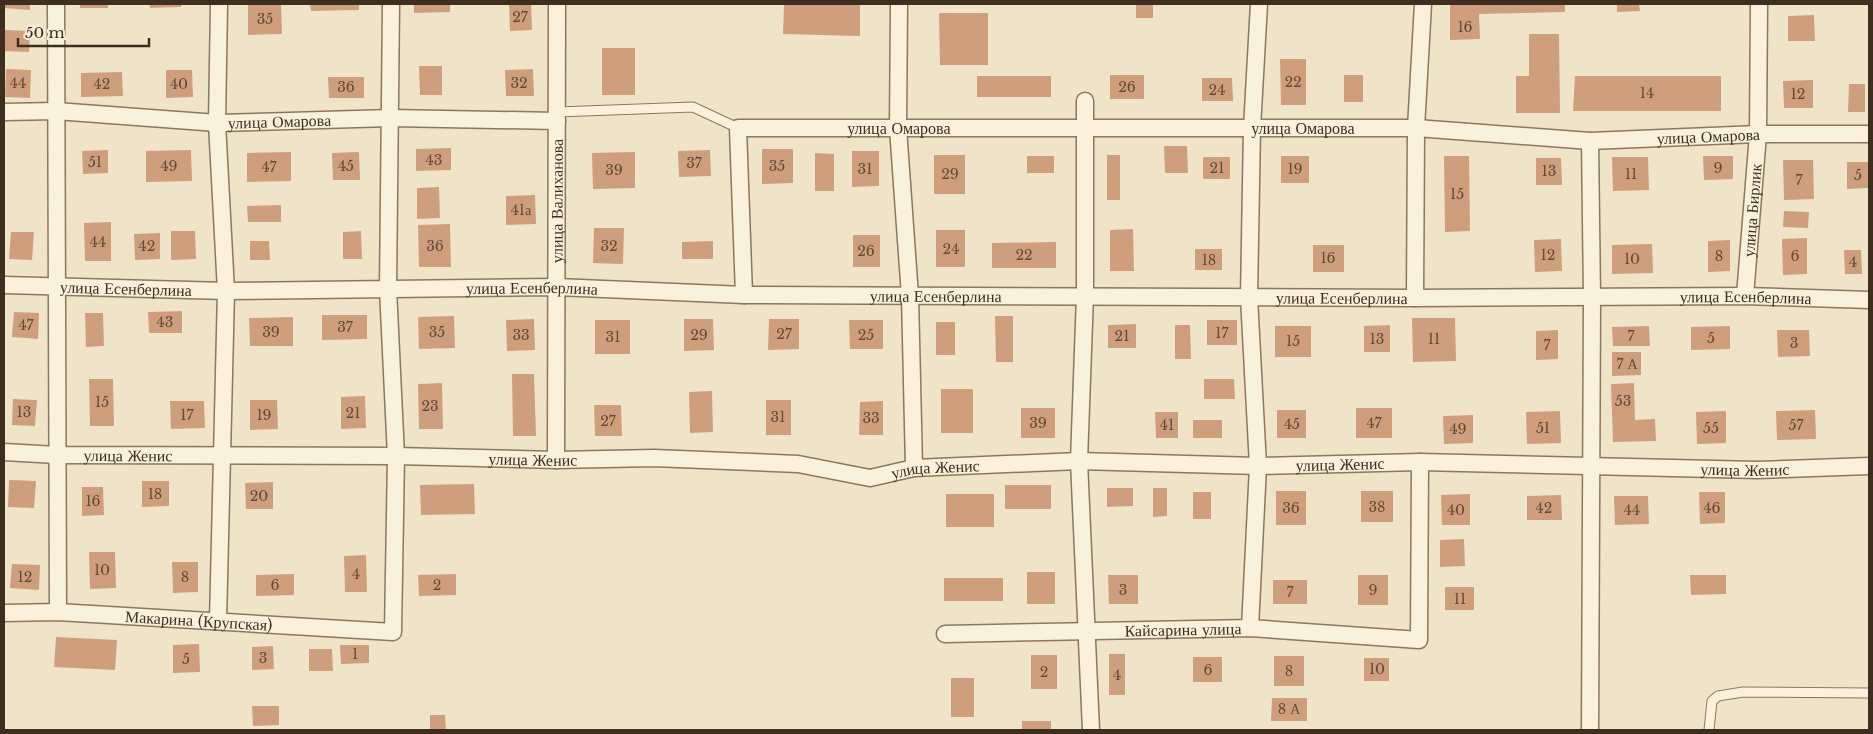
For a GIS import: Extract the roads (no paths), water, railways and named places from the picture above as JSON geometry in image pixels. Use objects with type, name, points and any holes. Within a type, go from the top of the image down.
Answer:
[{"type":"street","points":[[56,4],[58,612]]},
{"type":"street","points":[[218,621],[226,291],[217,123],[219,4]]},
{"type":"street","points":[[392,4],[388,289],[396,456]]},
{"type":"street","name":"улица Валиханова","points":[[556,460],[558,287],[557,4]]},
{"type":"street","points":[[899,4],[898,128],[910,296],[914,468]]},
{"type":"street","points":[[1250,628],[1258,466],[1249,297],[1252,128],[1259,4]]},
{"type":"street","points":[[1415,298],[1416,128],[1423,4]]},
{"type":"street","name":"улица Бирлик","points":[[1746,296],[1758,134],[1759,4]]},
{"type":"street","points":[[1085,101],[1085,295],[1080,461],[1091,730]]},
{"type":"street","name":"улица Омарова","points":[[4,112],[56,111],[217,123],[557,116]]},
{"type":"street","points":[[738,128],[744,294]]},
{"type":"street","name":"улица Омарова","points":[[738,128],[1416,128],[1590,141],[1758,134],[1869,134]]},
{"type":"street","points":[[1590,141],[1592,298],[1590,730]]},
{"type":"street","name":"улица Есенберлина","points":[[4,285],[226,291],[558,287],[744,294],[910,296],[1085,295],[1415,298],[1746,296],[1869,300]]},
{"type":"street","name":"улица Женис","points":[[4,452],[57,455],[396,456],[556,460],[654,458],[798,464],[870,478],[914,468],[1080,461],[1258,466],[1420,462],[1757,470],[1869,466]]},
{"type":"street","name":"Макарина (Крупская)","points":[[4,613],[58,612],[393,632],[396,456]]},
{"type":"street","name":"Кайсарина улица","points":[[945,634],[1250,628],[1419,640],[1420,462]]},
{"type":"lane","points":[[557,116],[693,107],[738,128]]},
{"type":"lane","points":[[1709,730],[1712,701],[1718,696],[1761,692],[1869,693]]}]
